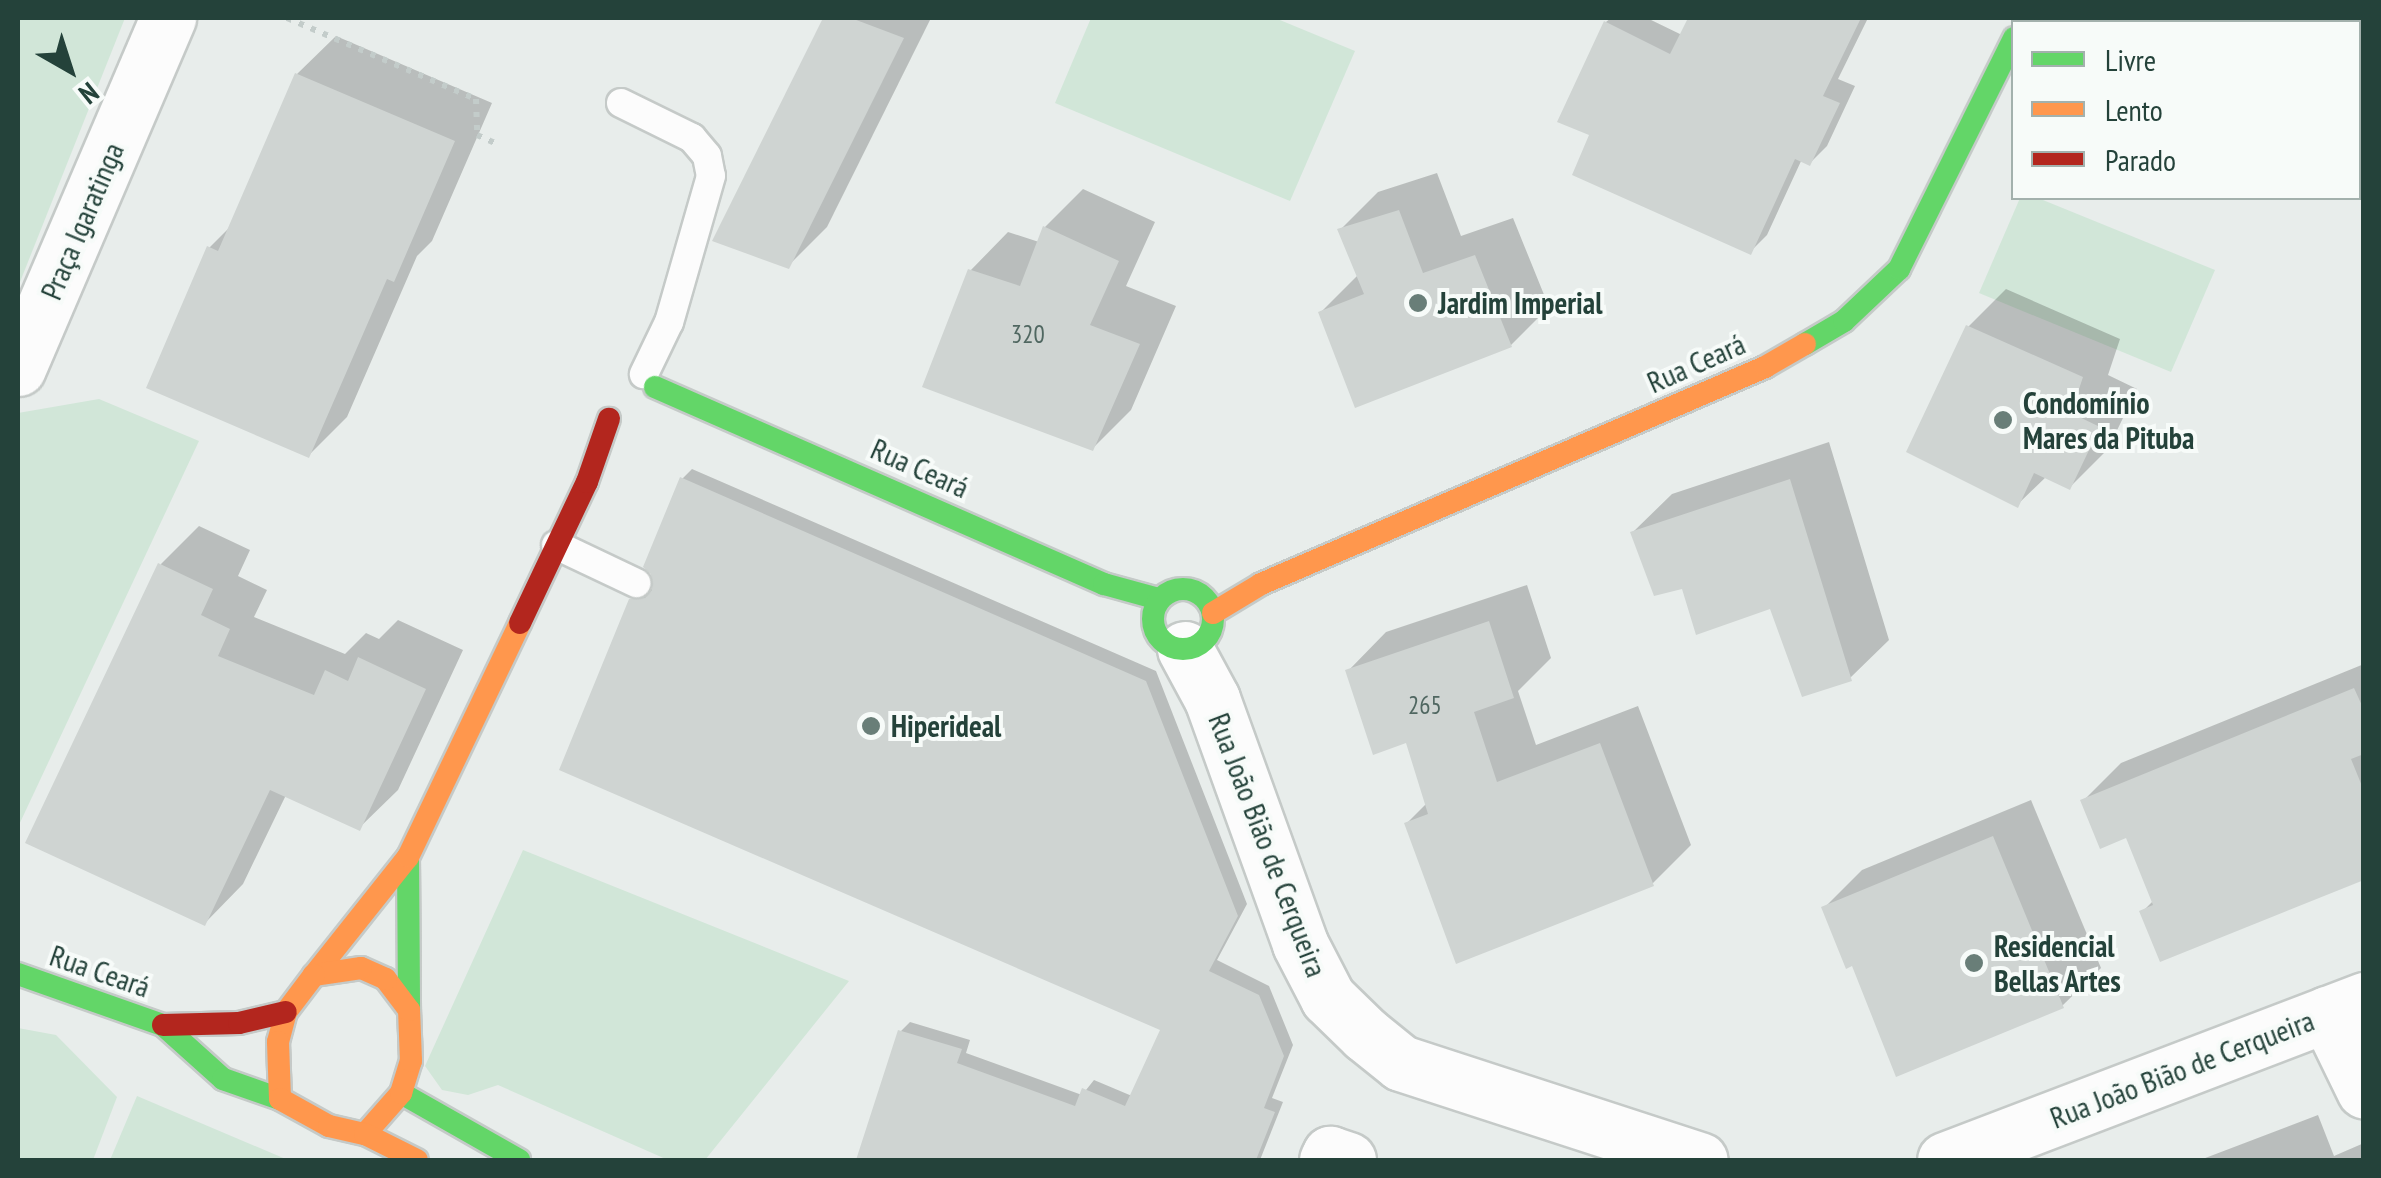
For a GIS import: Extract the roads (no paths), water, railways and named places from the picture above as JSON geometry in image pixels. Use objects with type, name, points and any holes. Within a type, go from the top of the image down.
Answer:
[{"type":"street","name":"Praça Igaratinga","points":[[18,368],[168,18]]},
{"type":"street","name":"Rua Ceará","points":[[637,404],[710,410],[1186,620],[1765,366],[1844,322],[1899,268],[2011,44]]},
{"type":"street","points":[[418,1160],[365,1134],[329,1126],[280,1099],[278,1042],[286,1012],[408,857],[587,482],[637,404],[600,394]]},
{"type":"street","name":"Rua João Bião de Cerqueira","points":[[1186,620],[1300,944],[1328,998],[1364,1034],[1402,1062],[1700,1160]]},
{"type":"street","points":[[365,1134],[401,1093],[411,1062],[408,857]]},
{"type":"street","points":[[314,975],[360,968],[386,979],[409,1010]]},
{"type":"street","name":"Rua Ceará","points":[[18,974],[163,1025],[240,1023],[286,1012]]},
{"type":"street","points":[[2345,1007],[2364,1090]]},
{"type":"street","name":"Rua João Bião de Cerqueira","points":[[1945,1160],[2345,1007]]},
{"type":"street","name":"Rua Ceará","points":[[163,1025],[223,1080],[280,1099]]},
{"type":"street","points":[[401,1093],[519,1160]]},
{"type":"street","points":[[1327,1160],[1330,1154],[1348,1160]]},
{"type":"lane","points":[[621,103],[692,138],[708,156],[710,176],[669,322],[637,404]]},
{"type":"lane","points":[[556,544],[636,583]]},
{"type":"place","name":"Jardim Imperial","points":[[1418,303]]},
{"type":"place","name":"Condomínio Mares da Pituba","points":[[2003,420]]},
{"type":"place","name":"Hiperideal","points":[[871,726]]},
{"type":"place","name":"Residencial Bellas Artes","points":[[1974,963]]}]
